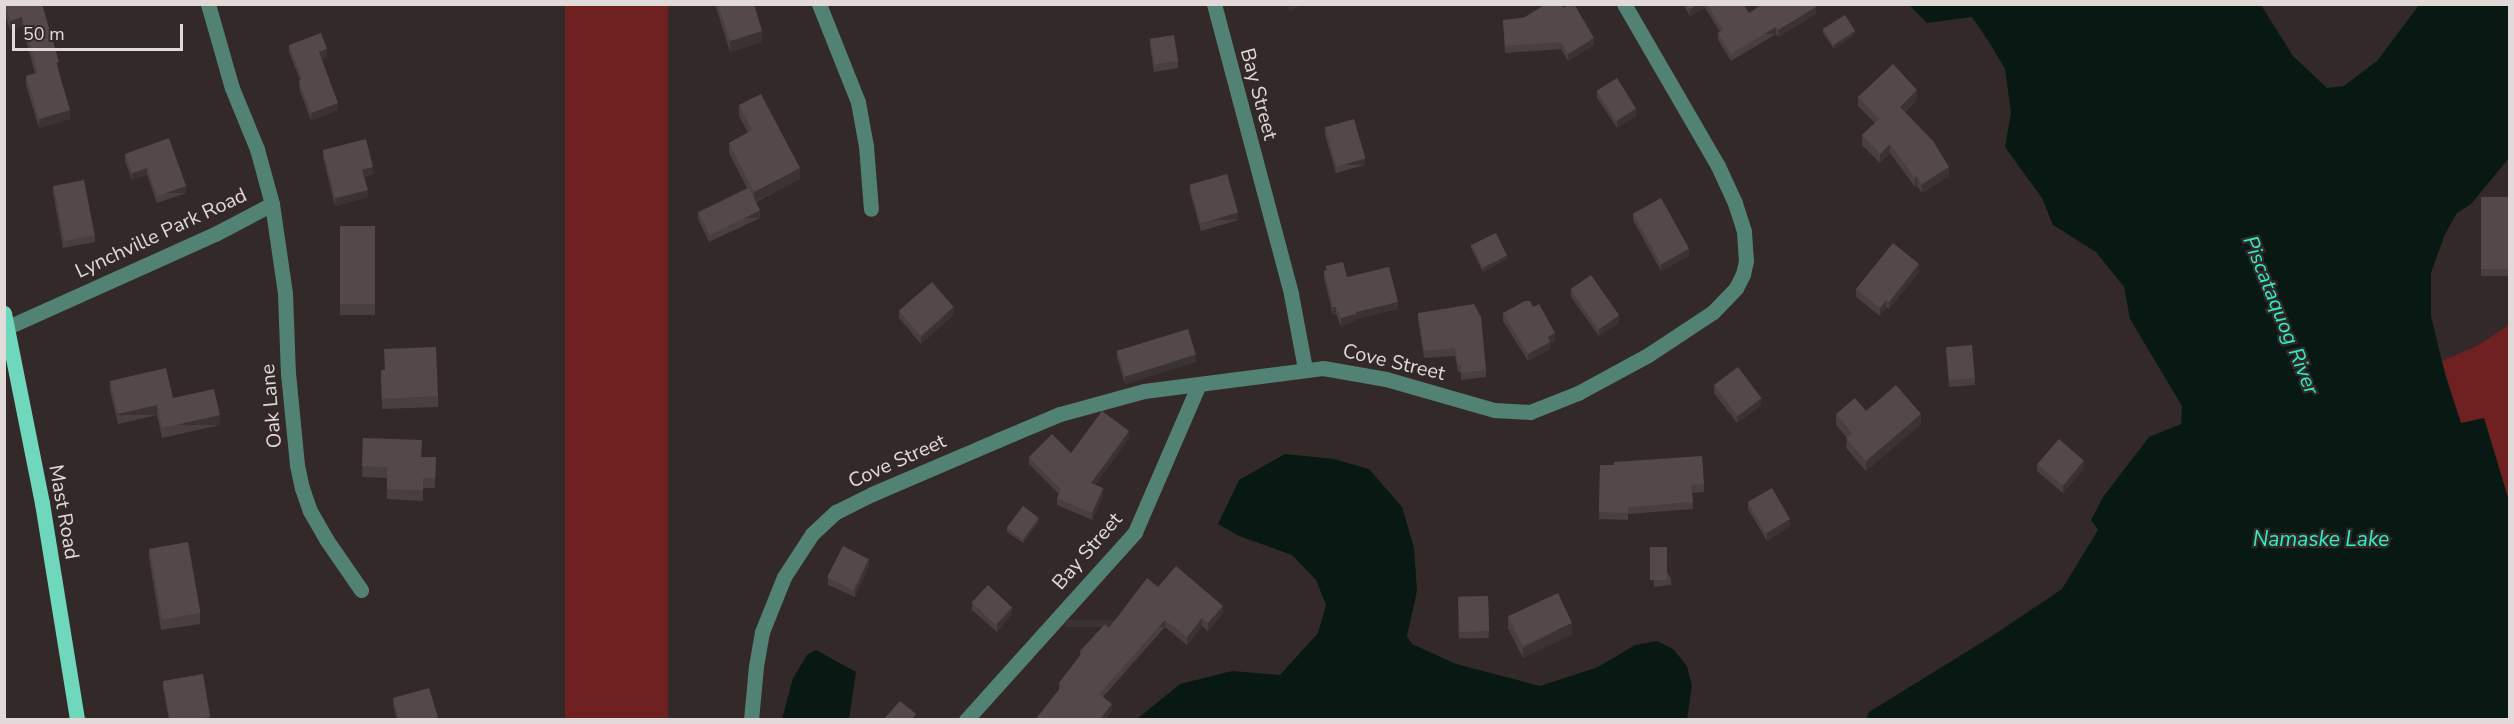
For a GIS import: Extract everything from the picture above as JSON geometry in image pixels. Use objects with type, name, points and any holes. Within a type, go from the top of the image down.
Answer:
[{"type":"main road","name":"Mast Road","points":[[6,320],[42,503],[77,720]]},
{"type":"street","name":"Lynchville Park Road","points":[[6,320],[215,234],[272,204],[257,149],[220,50],[208,4]]},
{"type":"street","points":[[819,4],[858,102],[866,146],[871,209]]},
{"type":"street","name":"Bay Street","points":[[1214,4],[1291,294],[1305,369]]},
{"type":"street","name":"Cove Street","points":[[751,720],[762,632],[784,577],[812,534],[836,512],[872,494],[1060,414],[1144,391],[1305,369],[1342,369],[1494,410],[1530,412],[1578,393],[1656,350],[1705,318],[1726,300],[1743,274],[1746,261],[1744,231],[1736,203],[1718,166],[1624,4]]},
{"type":"street","name":"Oak Lane","points":[[272,204],[285,293],[288,373],[297,465],[302,488],[321,530],[361,590]]},
{"type":"street","name":"Bay Street","points":[[966,720],[1135,531],[1199,384]]},
{"type":"shaded area","points":[[565,5],[668,5],[668,719],[565,719]]},
{"type":"shaded area","points":[[2509,325],[2509,501],[2484,418],[2461,424],[2442,361],[2477,346]]},
{"type":"water","name":"Namaske Lake","points":[[1909,5],[2261,5],[2293,56],[2327,88],[2344,86],[2377,61],[2419,5],[2509,5],[2509,158],[2471,204],[2457,213],[2445,234],[2431,273],[2431,316],[2446,378],[2461,423],[2484,418],[2509,501],[2509,719],[1866,719],[1869,712],[1989,638],[2062,589],[2098,530],[2091,520],[2103,497],[2149,437],[2181,424],[2182,406],[2130,319],[2124,287],[2096,252],[2053,225],[2042,198],[2005,147],[2011,113],[2005,69],[1989,42],[1972,17],[1927,23]]},
{"type":"water","points":[[1285,454],[1334,459],[1369,469],[1402,507],[1414,548],[1417,591],[1407,636],[1412,644],[1456,664],[1540,686],[1598,667],[1635,645],[1657,641],[1673,649],[1687,666],[1692,686],[1687,719],[1137,719],[1180,684],[1232,671],[1280,675],[1318,633],[1326,605],[1316,580],[1292,555],[1239,536],[1218,524],[1239,480]]},
{"type":"water","points":[[816,650],[856,672],[849,719],[782,719],[793,678],[807,655]]},
{"type":"building","points":[[5,4],[42,4],[70,110],[39,119],[26,76],[38,73],[22,17],[10,21]]},
{"type":"building","points":[[718,4],[754,4],[762,31],[730,41]]},
{"type":"building","points":[[1546,4],[1561,4],[1563,8],[1574,4],[1594,38],[1568,54],[1561,42],[1505,46],[1503,20],[1523,18]]},
{"type":"building","points":[[1687,4],[1698,4],[1690,9]]},
{"type":"building","points":[[1707,4],[1743,4],[1749,13],[1763,4],[1814,4],[1816,7],[1778,30],[1776,27],[1731,54],[1718,33],[1723,30]]},
{"type":"building","points":[[1845,15],[1855,31],[1833,45],[1823,29]]},
{"type":"building","points":[[321,33],[327,49],[319,52],[338,103],[311,113],[299,81],[302,79],[289,45]]},
{"type":"building","points":[[1174,35],[1178,61],[1154,64],[1150,39]]},
{"type":"building","points":[[1893,64],[1917,90],[1900,107],[1933,141],[1949,167],[1922,184],[1890,144],[1880,154],[1862,135],[1879,119],[1858,97]]},
{"type":"building","points":[[1617,78],[1636,109],[1616,121],[1597,91]]},
{"type":"building","points":[[761,94],[800,168],[754,192],[729,143],[752,130],[739,105]]},
{"type":"building","points":[[1354,119],[1365,158],[1336,167],[1325,127]]},
{"type":"building","points":[[169,138],[186,186],[157,196],[147,168],[132,173],[125,154]]},
{"type":"building","points":[[366,139],[373,167],[362,170],[368,190],[335,198],[323,150]]},
{"type":"building","points":[[1227,174],[1238,212],[1201,223],[1190,185]]},
{"type":"building","points":[[84,180],[95,235],[64,241],[54,186]]},
{"type":"building","points":[[749,188],[760,210],[710,235],[699,213]]},
{"type":"building","points":[[2481,197],[2509,197],[2509,269],[2481,269]]},
{"type":"building","points":[[1661,198],[1689,249],[1661,264],[1633,214]]},
{"type":"building","points":[[340,226],[375,226],[375,304],[340,304]]},
{"type":"building","points":[[1496,233],[1507,255],[1483,267],[1472,245]]},
{"type":"building","points":[[1893,243],[1919,264],[1889,302],[1886,300],[1880,308],[1856,289]]},
{"type":"building","points":[[1343,262],[1347,277],[1389,267],[1398,302],[1341,318],[1336,307],[1333,307],[1324,271],[1328,270],[1326,266]]},
{"type":"building","points":[[1591,275],[1619,315],[1599,329],[1571,289]]},
{"type":"building","points":[[932,282],[954,307],[920,336],[899,311]]},
{"type":"building","points":[[1525,301],[1530,301],[1533,307],[1539,304],[1555,333],[1548,337],[1550,342],[1528,354],[1503,313]]},
{"type":"building","points":[[1474,304],[1481,317],[1486,370],[1461,373],[1461,365],[1458,365],[1455,348],[1424,351],[1418,313]]},
{"type":"building","points":[[1188,329],[1196,355],[1125,376],[1117,351]]},
{"type":"building","points":[[1972,345],[1975,378],[1949,380],[1946,347]]},
{"type":"building","points":[[436,347],[438,396],[382,399],[381,370],[385,370],[384,349]]},
{"type":"building","points":[[1738,367],[1761,398],[1738,416],[1714,385]]},
{"type":"building","points":[[166,368],[173,398],[214,389],[220,415],[162,428],[157,405],[118,414],[110,381]]},
{"type":"building","points":[[1896,385],[1921,414],[1866,461],[1846,438],[1852,433],[1836,414],[1855,398],[1866,411]]},
{"type":"building","points":[[1102,411],[1129,431],[1091,483],[1103,488],[1092,513],[1057,498],[1061,489],[1029,457],[1052,434],[1071,453]]},
{"type":"building","points":[[363,438],[422,440],[421,457],[436,457],[435,478],[423,478],[423,490],[387,489],[387,467],[362,466]]},
{"type":"building","points":[[2059,439],[2084,461],[2062,486],[2037,464]]},
{"type":"building","points":[[1702,456],[1704,484],[1691,485],[1693,502],[1628,507],[1628,513],[1599,512],[1600,465]]},
{"type":"building","points":[[1772,488],[1790,519],[1766,533],[1748,502]]},
{"type":"building","points":[[1023,506],[1039,518],[1023,540],[1007,528]]},
{"type":"building","points":[[188,542],[201,613],[162,620],[150,549]]},
{"type":"building","points":[[843,546],[869,559],[853,590],[827,577]]},
{"type":"building","points":[[1650,547],[1667,547],[1667,580],[1650,580]]},
{"type":"building","points":[[1176,566],[1223,606],[1208,623],[1202,618],[1187,637],[1165,620],[1099,694],[1112,704],[1099,720],[1092,720],[1090,717],[1088,720],[1035,720],[1062,686],[1059,683],[1082,653],[1080,651],[1105,624],[1109,628],[1147,578],[1158,587]]},
{"type":"building","points":[[988,585],[1012,608],[996,625],[972,603]]},
{"type":"building","points":[[1558,593],[1572,623],[1522,646],[1508,616]]},
{"type":"building","points":[[1488,596],[1489,631],[1459,632],[1458,597]]},
{"type":"building","points":[[203,674],[210,716],[191,720],[170,720],[163,681]]},
{"type":"building","points":[[429,688],[438,717],[430,720],[399,720],[393,698]]},
{"type":"building","points":[[900,701],[916,714],[911,720],[883,720]]},
{"type":"water label","name":"Piscataquog River","points":[[2281,315]]}]
